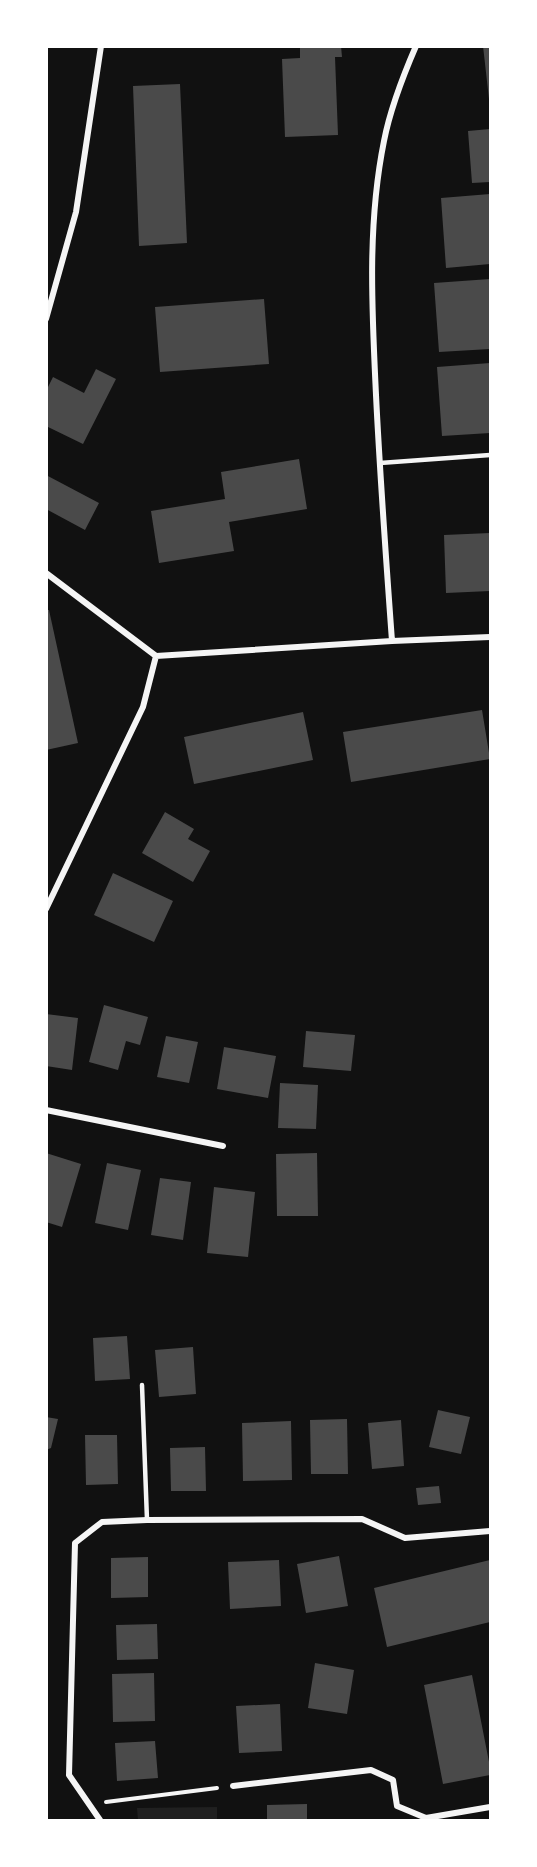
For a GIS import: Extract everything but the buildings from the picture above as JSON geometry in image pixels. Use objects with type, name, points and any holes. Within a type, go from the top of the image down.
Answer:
[{"type":"street","points":[[46,319],[76,212],[101,46]]},
{"type":"street","points":[[392,641],[380,463],[372,283],[373,210],[384,139],[416,46]]},
{"type":"street","points":[[46,573],[156,656],[490,637]]},
{"type":"street","points":[[46,909],[143,707],[156,656]]},
{"type":"street","points":[[46,1110],[223,1146]]},
{"type":"street","points":[[100,1821],[69,1775],[75,1543],[102,1522],[362,1519],[405,1538],[490,1531]]},
{"type":"street","points":[[233,1786],[371,1770],[393,1780],[397,1806],[426,1818],[490,1807]]},
{"type":"lane","points":[[380,463],[490,455]]},
{"type":"lane","points":[[142,1385],[147,1520]]},
{"type":"path","points":[[90,1804],[233,1786]]},
{"type":"shaded area","points":[[217,1807],[217,1820],[138,1820],[137,1808]]}]
